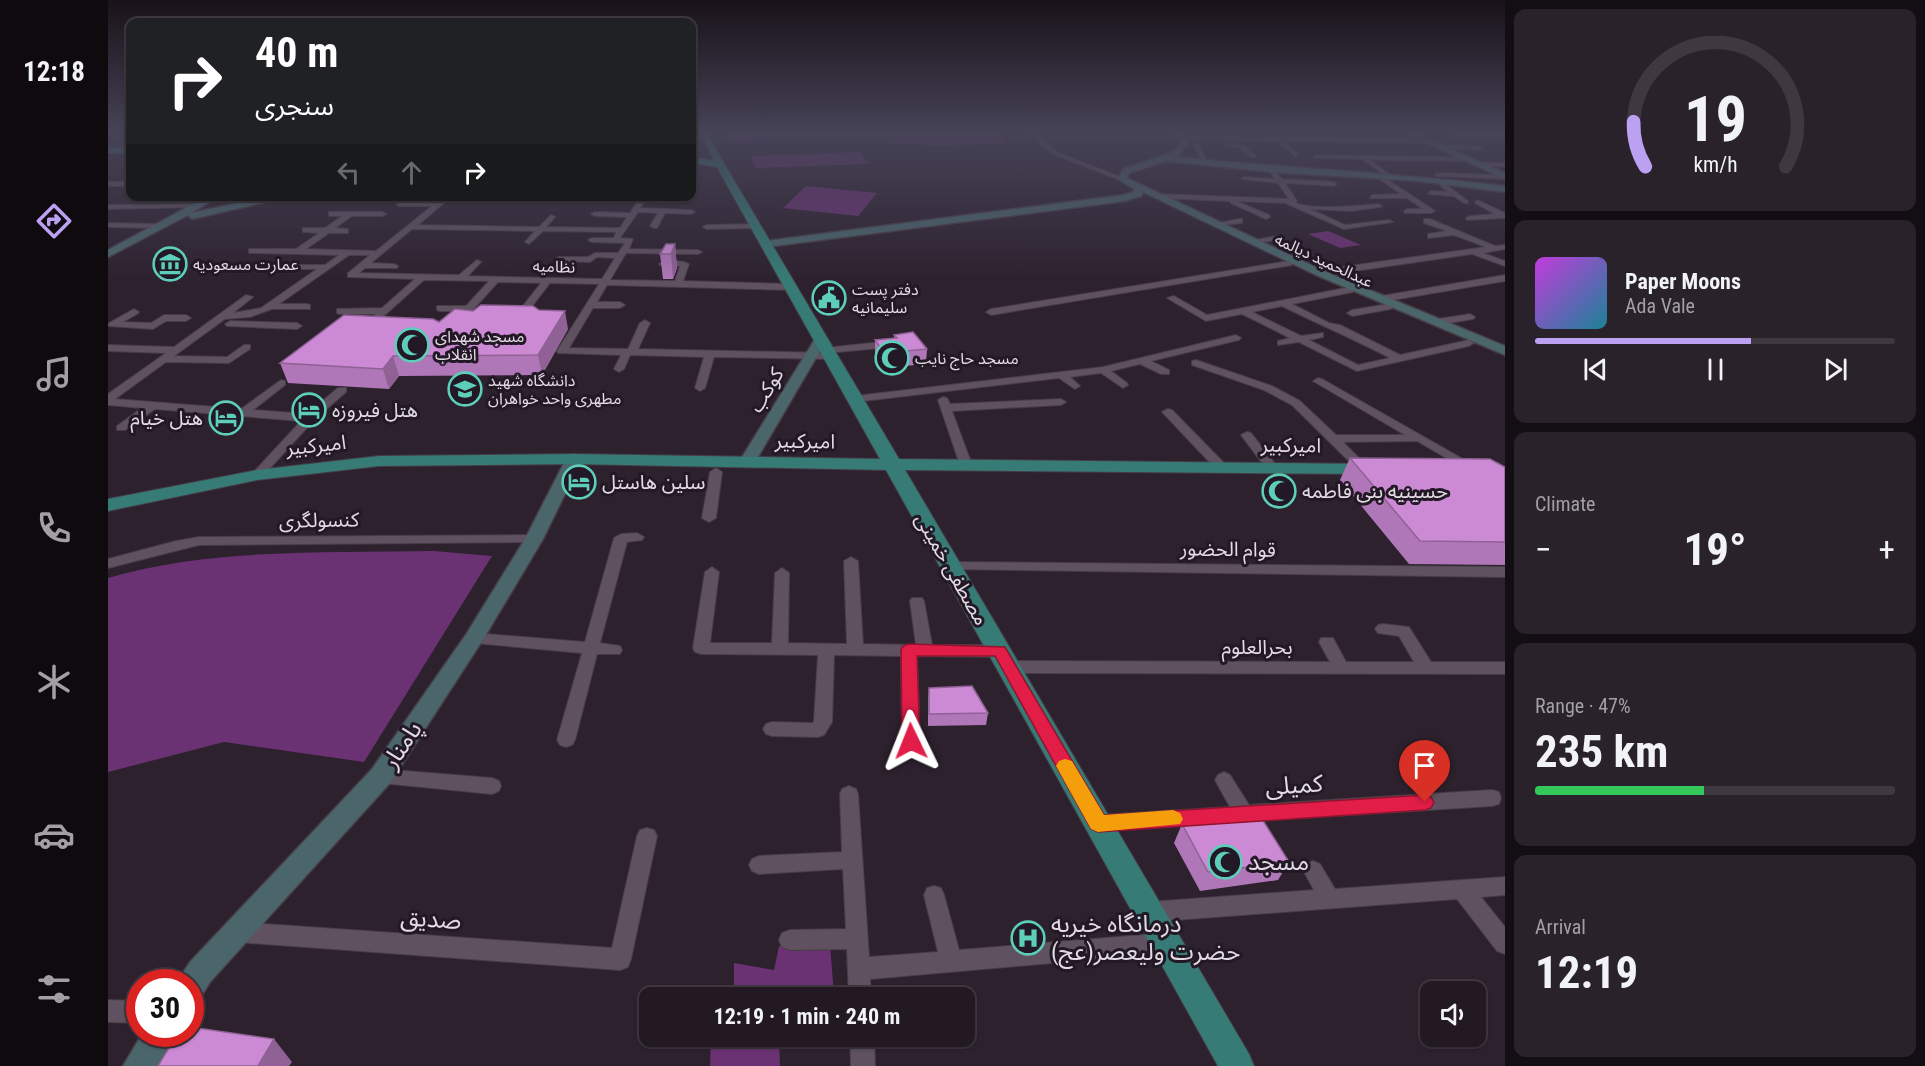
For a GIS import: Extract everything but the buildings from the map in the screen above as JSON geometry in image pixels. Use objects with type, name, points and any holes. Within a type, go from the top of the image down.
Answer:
[{"type":"main road","name":"مصطفی خمینی","points":[[730,182],[1237,1066]]},
{"type":"main road","name":"عبدالحمید دیالمه","points":[[1129,182],[1154,198],[1289,263],[1350,290],[1438,322],[1505,351]]},
{"type":"main road","points":[[1460,182],[1505,189]]},
{"type":"main road","points":[[1128,198],[1138,194],[1138,189],[1134,184]]},
{"type":"main road","name":"عبدالحمید دیالمه","points":[[766,244],[1128,198],[1154,198],[1217,224],[1505,359]]},
{"type":"main road","points":[[108,254],[208,201]]},
{"type":"main road","points":[[164,224],[266,201]]},
{"type":"main road","name":"کوکب","points":[[747,462],[811,356],[826,348]]},
{"type":"main road","name":"امیرکبیر","points":[[108,506],[256,475],[379,461],[572,464],[747,462],[1386,469]]},
{"type":"main road","name":"پامنار","points":[[203,969],[381,776],[474,638],[534,539],[572,464]]},
{"type":"main road","points":[[1442,469],[1481,471]]},
{"type":"main road","points":[[139,1066],[151,1047]]},
{"type":"street","points":[[1281,182],[1294,201],[1291,204]]},
{"type":"street","points":[[1293,182],[1334,184]]},
{"type":"street","points":[[1387,182],[1431,211],[1408,211]]},
{"type":"street","points":[[1440,199],[1465,201],[1441,182]]},
{"type":"street","points":[[108,184],[126,184]]},
{"type":"street","points":[[119,190],[126,186]]},
{"type":"street","points":[[1430,194],[1456,195]]},
{"type":"street","points":[[1372,197],[1408,196]]},
{"type":"street","points":[[1154,198],[1262,201],[1351,209],[1378,206]]},
{"type":"street","points":[[1226,199],[1266,217]]},
{"type":"street","points":[[362,265],[443,201]]},
{"type":"street","points":[[614,240],[641,201]]},
{"type":"street","points":[[1262,201],[1278,208]]},
{"type":"street","points":[[1477,202],[1505,216]]},
{"type":"street","points":[[399,204],[439,204]]},
{"type":"street","points":[[1291,204],[1344,227],[1389,222]]},
{"type":"street","points":[[108,207],[199,206]]},
{"type":"street","points":[[108,217],[129,207]]},
{"type":"street","points":[[654,226],[663,211]]},
{"type":"street","points":[[595,214],[691,212]]},
{"type":"street","points":[[332,214],[382,214]]},
{"type":"street","points":[[297,252],[350,214]]},
{"type":"street","points":[[448,228],[461,216]]},
{"type":"street","points":[[1470,218],[1505,216]]},
{"type":"street","points":[[496,228],[506,217]]},
{"type":"street","points":[[529,242],[551,217]]},
{"type":"street","points":[[1217,224],[1239,221]]},
{"type":"street","points":[[1427,221],[1494,248]]},
{"type":"street","points":[[108,225],[164,224]]},
{"type":"street","points":[[707,227],[755,226]]},
{"type":"street","points":[[410,227],[621,230]]},
{"type":"street","points":[[473,228],[466,235],[488,236]]},
{"type":"street","points":[[509,240],[522,229]]},
{"type":"street","points":[[306,230],[345,231]]},
{"type":"street","points":[[1431,236],[1474,234]]},
{"type":"street","points":[[1253,241],[1277,238]]},
{"type":"street","points":[[592,240],[630,241],[591,305],[575,324],[562,351],[811,356]]},
{"type":"street","points":[[1320,273],[1505,247]]},
{"type":"street","points":[[1425,249],[1441,255]]},
{"type":"street","points":[[252,251],[378,253]]},
{"type":"street","points":[[1472,251],[1505,264]]},
{"type":"street","points":[[559,259],[590,260],[595,255],[623,253],[698,252]]},
{"type":"street","points":[[223,316],[250,314],[267,308],[347,253]]},
{"type":"street","points":[[460,279],[477,262]]},
{"type":"street","points":[[991,312],[1289,263]]},
{"type":"street","points":[[663,264],[685,264],[678,284]]},
{"type":"street","points":[[362,265],[394,266]]},
{"type":"street","name":"نظامیه","points":[[362,265],[351,275],[791,287]]},
{"type":"street","points":[[286,267],[326,267]]},
{"type":"street","points":[[365,328],[421,278]]},
{"type":"street","points":[[1352,313],[1384,303],[1505,278]]},
{"type":"street","points":[[450,326],[467,315],[496,279]]},
{"type":"street","points":[[527,307],[547,281]]},
{"type":"street","points":[[1171,298],[1206,318],[1350,290]]},
{"type":"street","points":[[108,400],[249,297]]},
{"type":"street","points":[[1283,303],[1400,359]]},
{"type":"street","points":[[591,305],[620,305]]},
{"type":"street","points":[[267,308],[307,307]]},
{"type":"street","points":[[440,308],[467,315],[482,314]]},
{"type":"street","points":[[340,311],[383,311]]},
{"type":"street","points":[[1244,311],[1352,368],[1469,343]]},
{"type":"street","points":[[110,327],[134,312]]},
{"type":"street","points":[[1438,322],[1470,317]]},
{"type":"street","points":[[110,327],[153,326],[164,318],[186,318]]},
{"type":"street","points":[[213,323],[297,326]]},
{"type":"street","points":[[619,369],[645,323]]},
{"type":"street","points":[[1281,343],[1320,335]]},
{"type":"street","points":[[855,399],[1103,370],[1178,350],[1236,338]]},
{"type":"street","points":[[1491,345],[1505,343]]},
{"type":"street","points":[[826,348],[896,344]]},
{"type":"street","points":[[163,359],[229,360],[247,347]]},
{"type":"street","points":[[108,348],[176,350]]},
{"type":"street","points":[[108,360],[124,349]]},
{"type":"street","points":[[700,388],[710,354]]},
{"type":"street","points":[[1142,361],[1165,372]]},
{"type":"street","points":[[1196,363],[1268,388],[1296,403],[1364,469]]},
{"type":"street","points":[[1103,370],[1123,385]]},
{"type":"street","points":[[1060,374],[1075,386]]},
{"type":"street","points":[[1318,381],[1481,471]]},
{"type":"street","points":[[243,413],[281,383]]},
{"type":"street","points":[[939,389],[966,465]]},
{"type":"street","points":[[256,475],[310,418],[342,390]]},
{"type":"street","points":[[108,400],[310,418]]},
{"type":"street","points":[[946,408],[1061,402]]},
{"type":"street","points":[[121,428],[154,405]]},
{"type":"street","points":[[1168,412],[1221,467]]},
{"type":"street","points":[[1247,435],[1272,468]]},
{"type":"street","points":[[1334,439],[1419,438]]},
{"type":"street","points":[[709,518],[716,472]]},
{"type":"street","points":[[566,740],[621,538],[638,537]]},
{"type":"street","name":"کنسولگری","points":[[108,564],[199,541],[534,539]]},
{"type":"street","points":[[851,561],[855,649]]},
{"type":"street","name":"قوام الحضور","points":[[951,566],[1505,572]]},
{"type":"street","name":"بحرالعلوم","points":[[712,572],[701,648],[917,650],[1004,659],[1341,668],[1505,668]]},
{"type":"street","points":[[780,649],[782,573]]},
{"type":"street","points":[[911,741],[917,650],[917,601]]},
{"type":"street","points":[[1383,629],[1404,631],[1426,668]]},
{"type":"street","points":[[474,638],[614,650]]},
{"type":"street","points":[[1327,642],[1341,668]]},
{"type":"street","points":[[772,729],[818,730],[823,722],[826,649]]},
{"type":"street","points":[[381,776],[492,786]]},
{"type":"street","points":[[1224,780],[1244,814]]},
{"type":"street","points":[[849,794],[859,987]]},
{"type":"street","name":"کمیلی","points":[[1098,823],[1492,798]]},
{"type":"street","name":"صدیق","points":[[237,932],[620,959],[647,836]]},
{"type":"street","points":[[759,865],[852,860]]},
{"type":"street","points":[[1313,870],[1329,898]]},
{"type":"street","points":[[1149,912],[1505,885]]},
{"type":"street","points":[[1462,889],[1505,944]]},
{"type":"street","points":[[934,895],[951,961]]},
{"type":"street","points":[[790,940],[856,939]]},
{"type":"street","points":[[858,969],[1167,943]]},
{"type":"street","points":[[108,1011],[126,1012]]},
{"type":"street","points":[[862,1047],[863,1066]]},
{"type":"shaded area","points":[[806,186],[877,193],[858,216],[783,208]]},
{"type":"shaded area","points":[[1328,231],[1361,245],[1340,248],[1308,234]]},
{"type":"shaded area","points":[[434,551],[492,556],[364,762],[224,742],[108,772],[108,578],[187,561],[228,557]]},
{"type":"shaded area","points":[[830,943],[833,987],[734,987],[734,963],[774,970],[779,946]]},
{"type":"shaded area","points":[[711,1047],[779,1047],[780,1066],[710,1066]]},
{"type":"slow traffic","points":[[1065,766],[1098,823],[1173,819]]},
{"type":"place","name":"عمارت مسعودیه","points":[[170,264]]},
{"type":"place","name":"دفتر پست سلیمانیه","points":[[829,298]]},
{"type":"place","name":"مسجد شهدای انقلاب","points":[[412,345]]},
{"type":"place","name":"مسجد حاج نایب","points":[[892,358]]},
{"type":"place","name":"دانشگاه شهید مطهری واحد خواهران","points":[[465,389]]},
{"type":"place","name":"هتل فیروزه","points":[[309,410]]},
{"type":"place","name":"هتل خیام","points":[[226,418]]},
{"type":"place","name":"سلین هاستل","points":[[579,482]]},
{"type":"place","name":"حسینیه بنی فاطمه","points":[[1279,491]]},
{"type":"place","name":"مسجد","points":[[1225,862]]},
{"type":"place","name":"درمانگاه خیریه حضرت ولیعصر(عج)","points":[[1028,938]]},
{"type":"route","points":[[911,741],[909,650],[999,651],[1098,823],[1425,802]]}]
